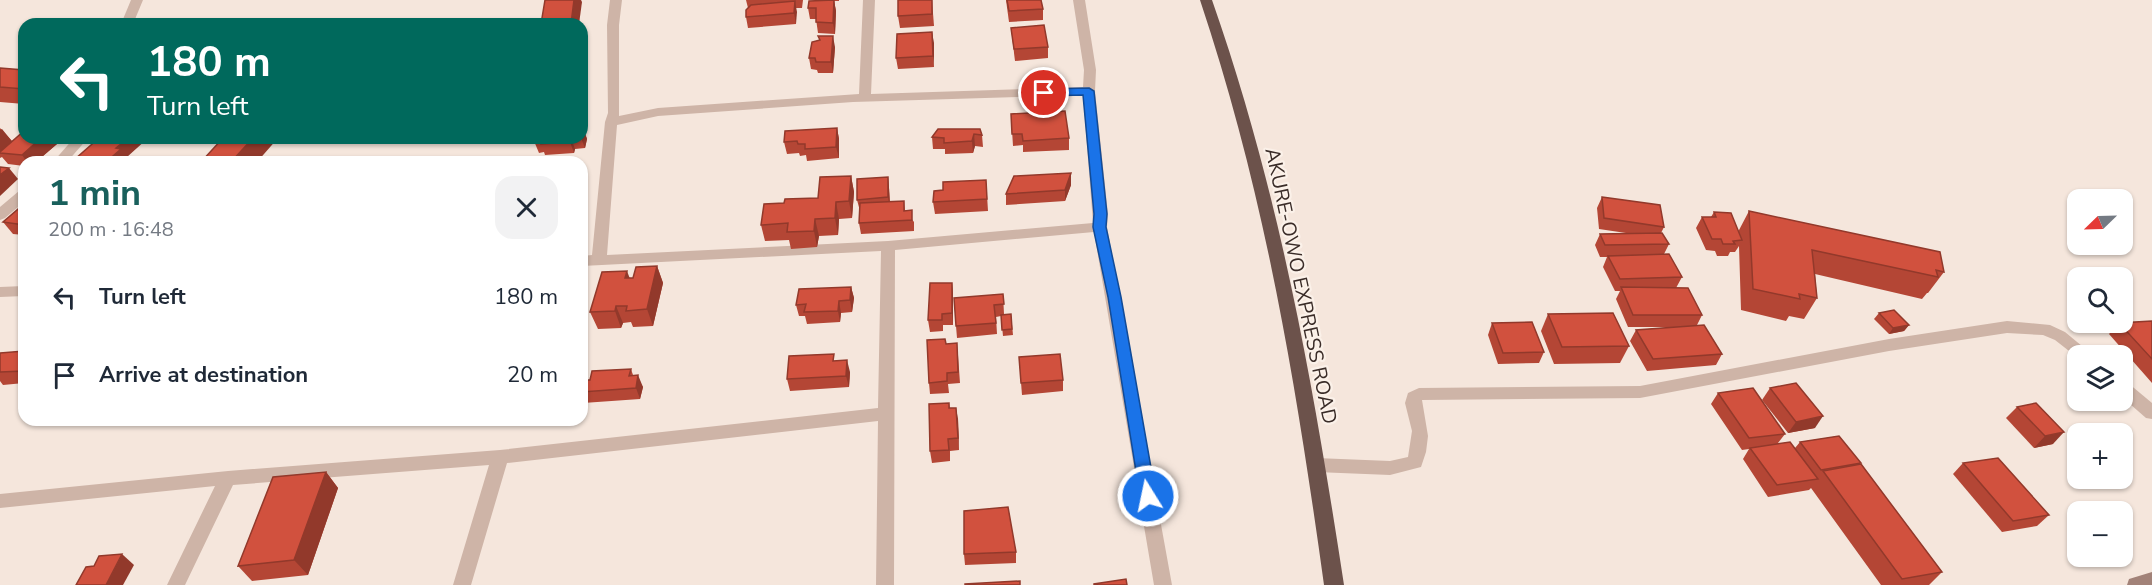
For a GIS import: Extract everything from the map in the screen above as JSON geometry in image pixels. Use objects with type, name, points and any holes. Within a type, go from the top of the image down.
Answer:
[{"type":"highway","name":"AKURE-OWO EXPRESS ROAD","points":[[1206,0],[1257,167],[1291,324],[1334,585]]},
{"type":"main road","points":[[2136,585],[2152,580]]},
{"type":"street","points":[[130,18],[137,0]]},
{"type":"street","points":[[599,261],[611,122],[614,112],[613,25],[616,0]]},
{"type":"street","points":[[865,98],[869,0]]},
{"type":"street","points":[[1079,0],[1090,70],[1089,91],[1101,214],[1100,227],[1163,585]]},
{"type":"street","points":[[611,122],[658,112],[865,98],[1089,91]]},
{"type":"street","points":[[65,156],[76,144]]},
{"type":"street","points":[[0,215],[18,199]]},
{"type":"street","points":[[588,261],[888,246],[1100,227]]},
{"type":"street","points":[[885,585],[888,246]]},
{"type":"street","points":[[0,292],[18,291]]},
{"type":"street","points":[[1316,465],[1390,468],[1415,462],[1419,450],[1419,421],[1412,402],[1419,394],[1640,392],[1888,345],[2007,327],[2045,329],[2072,345]]},
{"type":"street","points":[[2133,397],[2152,413]]},
{"type":"street","points":[[0,501],[228,478],[500,457],[887,414]]},
{"type":"street","points":[[462,585],[500,457]]},
{"type":"street","points":[[176,585],[228,478]]},
{"type":"building","points":[[545,0],[574,0],[572,18],[542,18]]},
{"type":"building","points":[[834,0],[833,23],[816,22],[816,8],[808,8],[809,1]]},
{"type":"building","points":[[898,0],[932,0],[932,14],[898,16]]},
{"type":"building","points":[[1007,0],[1041,0],[1043,9],[1009,11]]},
{"type":"building","points":[[795,1],[794,13],[746,17],[746,10],[751,5]]},
{"type":"building","points":[[1044,25],[1048,47],[1014,49],[1011,28]]},
{"type":"building","points":[[932,32],[933,56],[896,58],[897,34]]},
{"type":"building","points":[[818,36],[833,36],[831,62],[816,62],[815,58],[809,58],[812,42],[820,40]]},
{"type":"building","points":[[0,68],[18,70],[18,88],[0,87]]},
{"type":"building","points":[[1065,111],[1069,138],[1023,141],[1022,134],[1012,134],[1011,114]]},
{"type":"building","points":[[837,128],[836,147],[805,149],[805,144],[798,144],[797,141],[784,142],[785,131]]},
{"type":"building","points":[[938,129],[980,129],[982,135],[974,134],[972,141],[944,143],[944,138],[932,137]]},
{"type":"building","points":[[18,136],[18,144],[34,144],[22,155],[0,152]]},
{"type":"building","points":[[92,144],[121,144],[116,148],[121,149],[113,156],[79,156]]},
{"type":"building","points":[[218,144],[248,144],[236,156],[206,156]]},
{"type":"building","points":[[0,167],[9,168],[0,175]]},
{"type":"building","points":[[1071,173],[1065,190],[1006,194],[1014,176]]},
{"type":"building","points":[[851,176],[849,201],[836,202],[835,218],[815,219],[814,231],[787,232],[788,223],[761,225],[764,204],[784,203],[785,199],[818,198],[820,177]]},
{"type":"building","points":[[888,177],[888,197],[857,200],[857,179]]},
{"type":"building","points":[[986,180],[987,199],[933,202],[934,191],[943,190],[943,182]]},
{"type":"building","points":[[1602,197],[1660,205],[1664,227],[1604,218]]},
{"type":"building","points":[[904,201],[904,211],[912,210],[912,220],[859,223],[860,203]]},
{"type":"building","points":[[18,209],[18,224],[3,222]]},
{"type":"building","points":[[1749,211],[1940,252],[1944,272],[1936,270],[1938,277],[1812,250],[1817,298],[1799,294],[1800,299],[1753,289]]},
{"type":"building","points":[[1714,212],[1731,213],[1742,240],[1733,241],[1735,244],[1723,244],[1721,239],[1712,239],[1702,217],[1716,217]]},
{"type":"building","points":[[1662,233],[1669,244],[1605,245],[1600,234]]},
{"type":"building","points":[[1669,254],[1682,277],[1620,279],[1608,256]]},
{"type":"building","points":[[657,266],[647,309],[626,311],[627,306],[616,306],[615,311],[590,312],[602,272],[627,271],[625,278],[633,278],[636,267]]},
{"type":"building","points":[[930,283],[952,283],[952,313],[942,314],[942,320],[928,320]]},
{"type":"building","points":[[851,287],[850,300],[839,301],[838,311],[804,312],[806,304],[796,305],[799,289]]},
{"type":"building","points":[[1621,287],[1688,288],[1702,315],[1633,315]]},
{"type":"building","points":[[1003,294],[1004,304],[994,305],[996,323],[956,326],[954,298]]},
{"type":"building","points":[[1894,310],[1909,325],[1893,328],[1879,313]]},
{"type":"building","points":[[1613,313],[1629,346],[1562,347],[1548,314]]},
{"type":"building","points":[[1011,314],[1012,329],[1002,330],[1001,315]]},
{"type":"building","points":[[2152,321],[2152,359],[2128,333],[2133,333],[2133,322]]},
{"type":"building","points":[[1532,322],[1544,352],[1503,353],[1492,323]]},
{"type":"building","points":[[1704,325],[1722,354],[1653,359],[1636,330]]},
{"type":"building","points":[[945,339],[946,344],[957,343],[958,372],[947,373],[947,381],[929,383],[927,340]]},
{"type":"building","points":[[18,352],[18,371],[0,372],[0,353]]},
{"type":"building","points":[[834,354],[833,361],[847,360],[846,376],[787,379],[789,356]]},
{"type":"building","points":[[1060,354],[1063,380],[1021,383],[1019,357]]},
{"type":"building","points":[[631,369],[629,376],[638,375],[636,388],[588,392],[588,380],[590,380],[592,371]]},
{"type":"building","points":[[1796,383],[1823,416],[1796,422],[1770,388]]},
{"type":"building","points":[[1753,388],[1785,434],[1749,438],[1718,393]]},
{"type":"building","points":[[949,403],[949,408],[956,408],[958,438],[948,439],[949,450],[930,451],[929,404]]},
{"type":"building","points":[[2036,403],[2064,432],[2045,436],[2017,407]]},
{"type":"building","points":[[1839,436],[1861,463],[1821,470],[1800,442]]},
{"type":"building","points":[[1790,442],[1818,479],[1777,485],[1750,448]]},
{"type":"building","points":[[1998,458],[2049,515],[2013,521],[1963,463]]},
{"type":"building","points":[[1861,464],[1942,572],[1902,579],[1823,471]]},
{"type":"building","points":[[326,472],[294,560],[238,566],[273,477]]},
{"type":"building","points":[[1008,507],[1016,552],[964,554],[964,511]]},
{"type":"building","points":[[122,554],[106,585],[76,585],[86,567],[94,566],[99,556]]},
{"type":"building","points":[[1126,579],[1127,585],[1094,585],[1094,584]]},
{"type":"building","points":[[1020,581],[1020,585],[965,585],[965,584]]},
{"type":"route","points":[[1044,93],[1089,91],[1101,214],[1100,227],[1148,496]]}]
